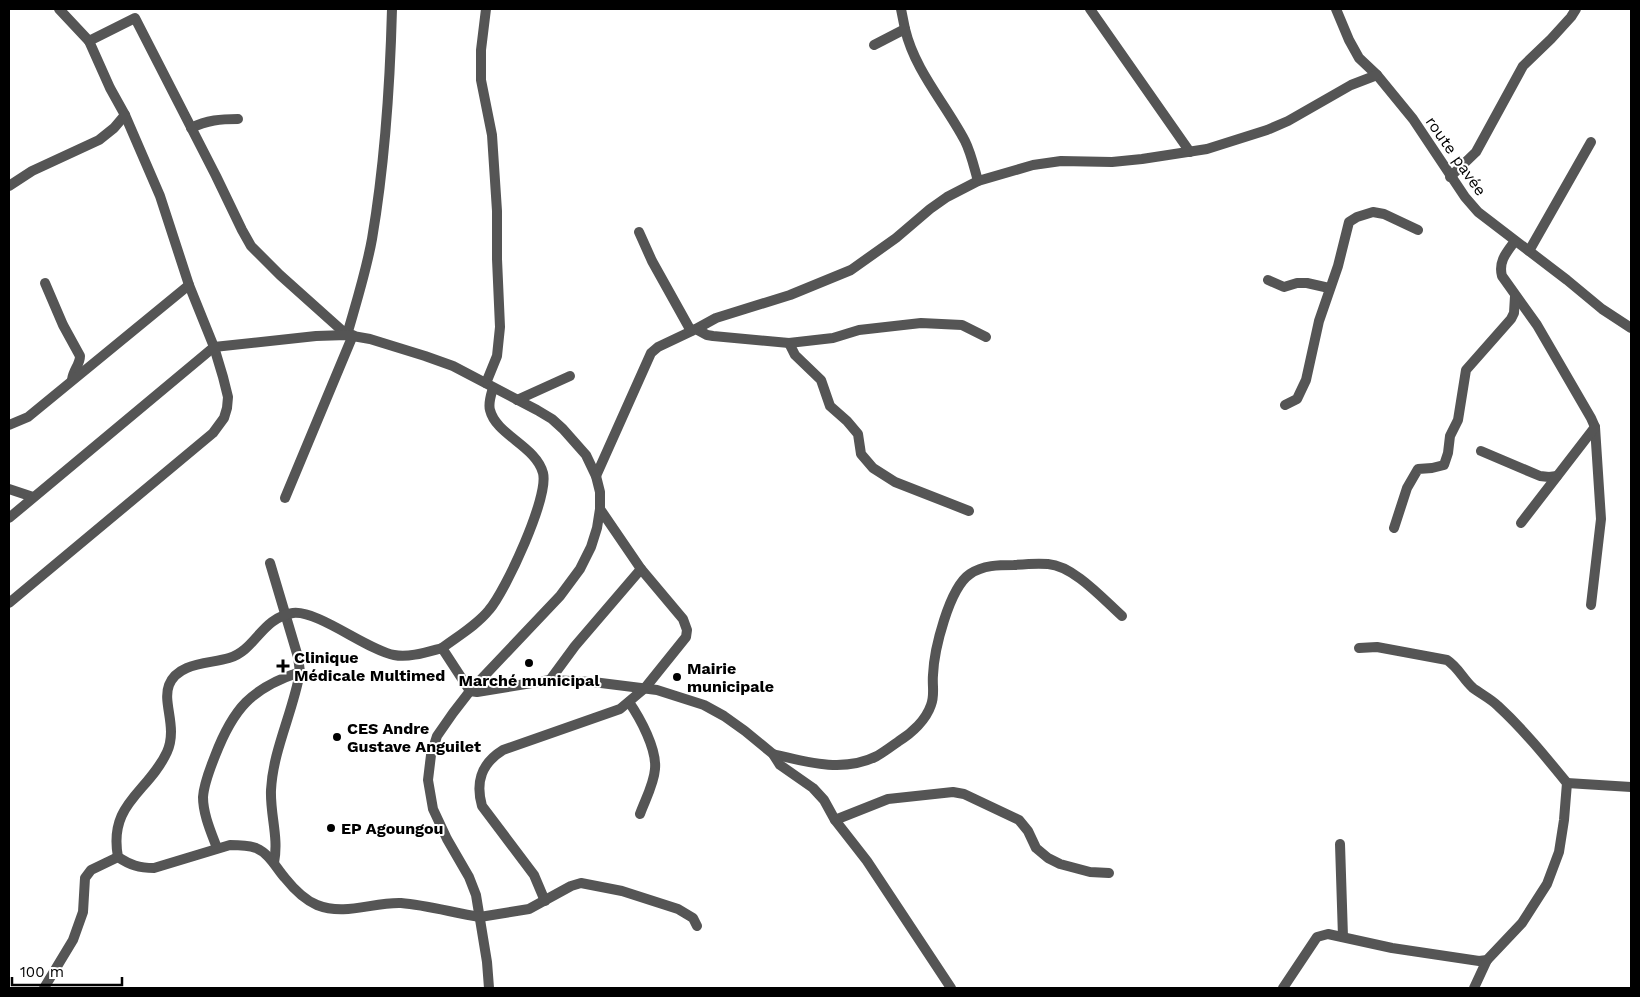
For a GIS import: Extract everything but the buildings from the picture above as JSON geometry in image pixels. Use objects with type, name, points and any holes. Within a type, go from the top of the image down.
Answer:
[{"type":"street","points":[[9,603],[213,434],[224,418],[228,397],[214,347],[189,285],[160,196],[125,115],[110,88],[89,41],[59,9]]},
{"type":"street","points":[[285,498],[350,335],[364,275],[378,201],[389,96],[392,9]]},
{"type":"street","points":[[486,9],[481,50],[481,80],[492,136],[497,211],[500,327],[497,356],[490,386],[490,410],[496,422],[533,455],[543,473],[544,485],[540,503],[520,552],[497,598],[480,619],[442,648],[402,656],[392,655],[314,618],[294,613],[271,622],[238,655],[187,668],[176,676],[170,683],[167,693],[172,726],[169,744],[161,764],[136,792],[116,829],[118,857],[130,865],[141,868],[154,868],[230,845],[256,848],[274,863],[284,878],[309,901],[334,909],[400,903],[480,917],[529,909],[571,886],[581,883],[603,886],[686,913],[693,918],[697,926]]},
{"type":"street","points":[[902,9],[905,29],[913,54],[927,81],[965,141],[978,181]]},
{"type":"street","points":[[1090,9],[1190,152]]},
{"type":"street","name":"route pavée","points":[[1336,9],[1359,58],[1377,75],[1412,119],[1465,198],[1478,212],[1515,241],[1602,309],[1631,328]]},
{"type":"street","points":[[1450,177],[1476,152],[1523,66],[1552,39],[1576,9]]},
{"type":"street","points":[[89,41],[134,14],[251,246],[280,275],[350,335]]},
{"type":"street","points":[[874,45],[905,29]]},
{"type":"street","points":[[596,476],[651,353],[658,347],[716,318],[790,295],[851,270],[896,238],[947,197],[978,181],[1033,165],[1061,161],[1112,162],[1190,152],[1225,144],[1288,121],[1351,85],[1377,75]]},
{"type":"street","points":[[9,186],[32,171],[99,140],[114,128],[125,115]]},
{"type":"street","points":[[191,128],[219,119],[238,119]]},
{"type":"street","points":[[1529,251],[1591,142]]},
{"type":"street","points":[[1285,405],[1297,399],[1306,380],[1314,340],[1329,288],[1338,266],[1349,222],[1357,217],[1373,212],[1384,214],[1418,230]]},
{"type":"street","points":[[639,232],[652,261],[694,330],[707,335],[789,343],[833,338],[859,330],[921,323],[962,325],[986,337]]},
{"type":"street","points":[[1515,241],[1502,260],[1500,269],[1505,282],[1537,326],[1595,427],[1601,519],[1591,605]]},
{"type":"street","points":[[1268,280],[1284,287],[1297,283],[1307,283],[1329,288]]},
{"type":"street","points":[[45,283],[63,325],[80,356],[80,361],[72,373],[72,380]]},
{"type":"street","points":[[9,425],[28,417],[189,285]]},
{"type":"street","points":[[1394,528],[1407,488],[1418,470],[1444,465],[1450,436],[1458,420],[1464,374],[1511,319],[1514,313],[1515,296]]},
{"type":"street","points":[[9,518],[214,347],[316,336],[350,335],[425,356],[453,366],[552,419],[563,429],[586,455],[596,476],[600,492],[597,528],[590,547],[580,569],[560,596],[470,691],[453,713],[438,736],[431,755],[428,780],[433,809],[476,895],[489,988]]},
{"type":"street","points":[[789,343],[795,355],[821,380],[830,406],[858,434],[862,454],[873,468],[895,482],[968,511]]},
{"type":"street","points":[[517,400],[570,376]]},
{"type":"street","points":[[1521,523],[1595,427]]},
{"type":"street","points":[[1481,451],[1540,476],[1557,476]]},
{"type":"street","points":[[9,489],[33,497]]},
{"type":"street","points":[[546,901],[534,875],[482,806],[478,793],[481,776],[492,757],[503,750],[615,711],[629,702],[645,688],[678,648],[686,637],[687,630],[682,619],[641,569],[600,509]]},
{"type":"street","points":[[270,563],[298,657],[300,672],[298,687],[274,769],[271,792],[277,845],[274,863]]},
{"type":"street","points":[[773,754],[815,764],[838,765],[856,763],[876,757],[904,738],[924,720],[931,706],[934,696],[932,676],[935,659],[943,623],[952,597],[969,574],[984,568],[1000,565],[1048,564],[1061,567],[1122,616]]},
{"type":"street","points":[[550,680],[575,646],[641,569]]},
{"type":"street","points":[[1359,648],[1377,646],[1447,660],[1454,665],[1464,680],[1497,704],[1532,741],[1567,783],[1559,852],[1547,884],[1522,923],[1487,960],[1474,988]]},
{"type":"street","points":[[442,648],[470,691],[477,692],[550,680],[645,688],[658,690],[704,705],[745,731],[773,754],[786,770],[813,788],[824,800],[835,820],[867,861],[951,988]]},
{"type":"street","points":[[217,848],[203,798],[204,786],[223,734],[239,708],[248,700],[275,682],[300,672]]},
{"type":"street","points":[[629,702],[638,714],[653,751],[655,768],[640,814]]},
{"type":"street","points":[[1567,783],[1631,787]]},
{"type":"street","points":[[835,820],[888,799],[953,792],[964,794],[1019,820],[1028,831],[1036,848],[1048,858],[1060,864],[1090,872],[1110,873]]},
{"type":"street","points":[[1340,844],[1343,937]]},
{"type":"street","points":[[44,988],[72,940],[84,912],[85,878],[91,870],[118,857]]},
{"type":"street","points":[[1283,988],[1317,937],[1328,934],[1392,948],[1479,961],[1487,960]]},
{"type":"place","name":"Marché municipal","points":[[529,663]]},
{"type":"place","name":"Clinique Médicale Multimed","points":[[283,666]]},
{"type":"place","name":"Mairie municipale","points":[[677,677]]},
{"type":"place","name":"CES Andre Gustave Anguilet","points":[[337,737]]},
{"type":"place","name":"EP Agoungou","points":[[331,828]]}]
